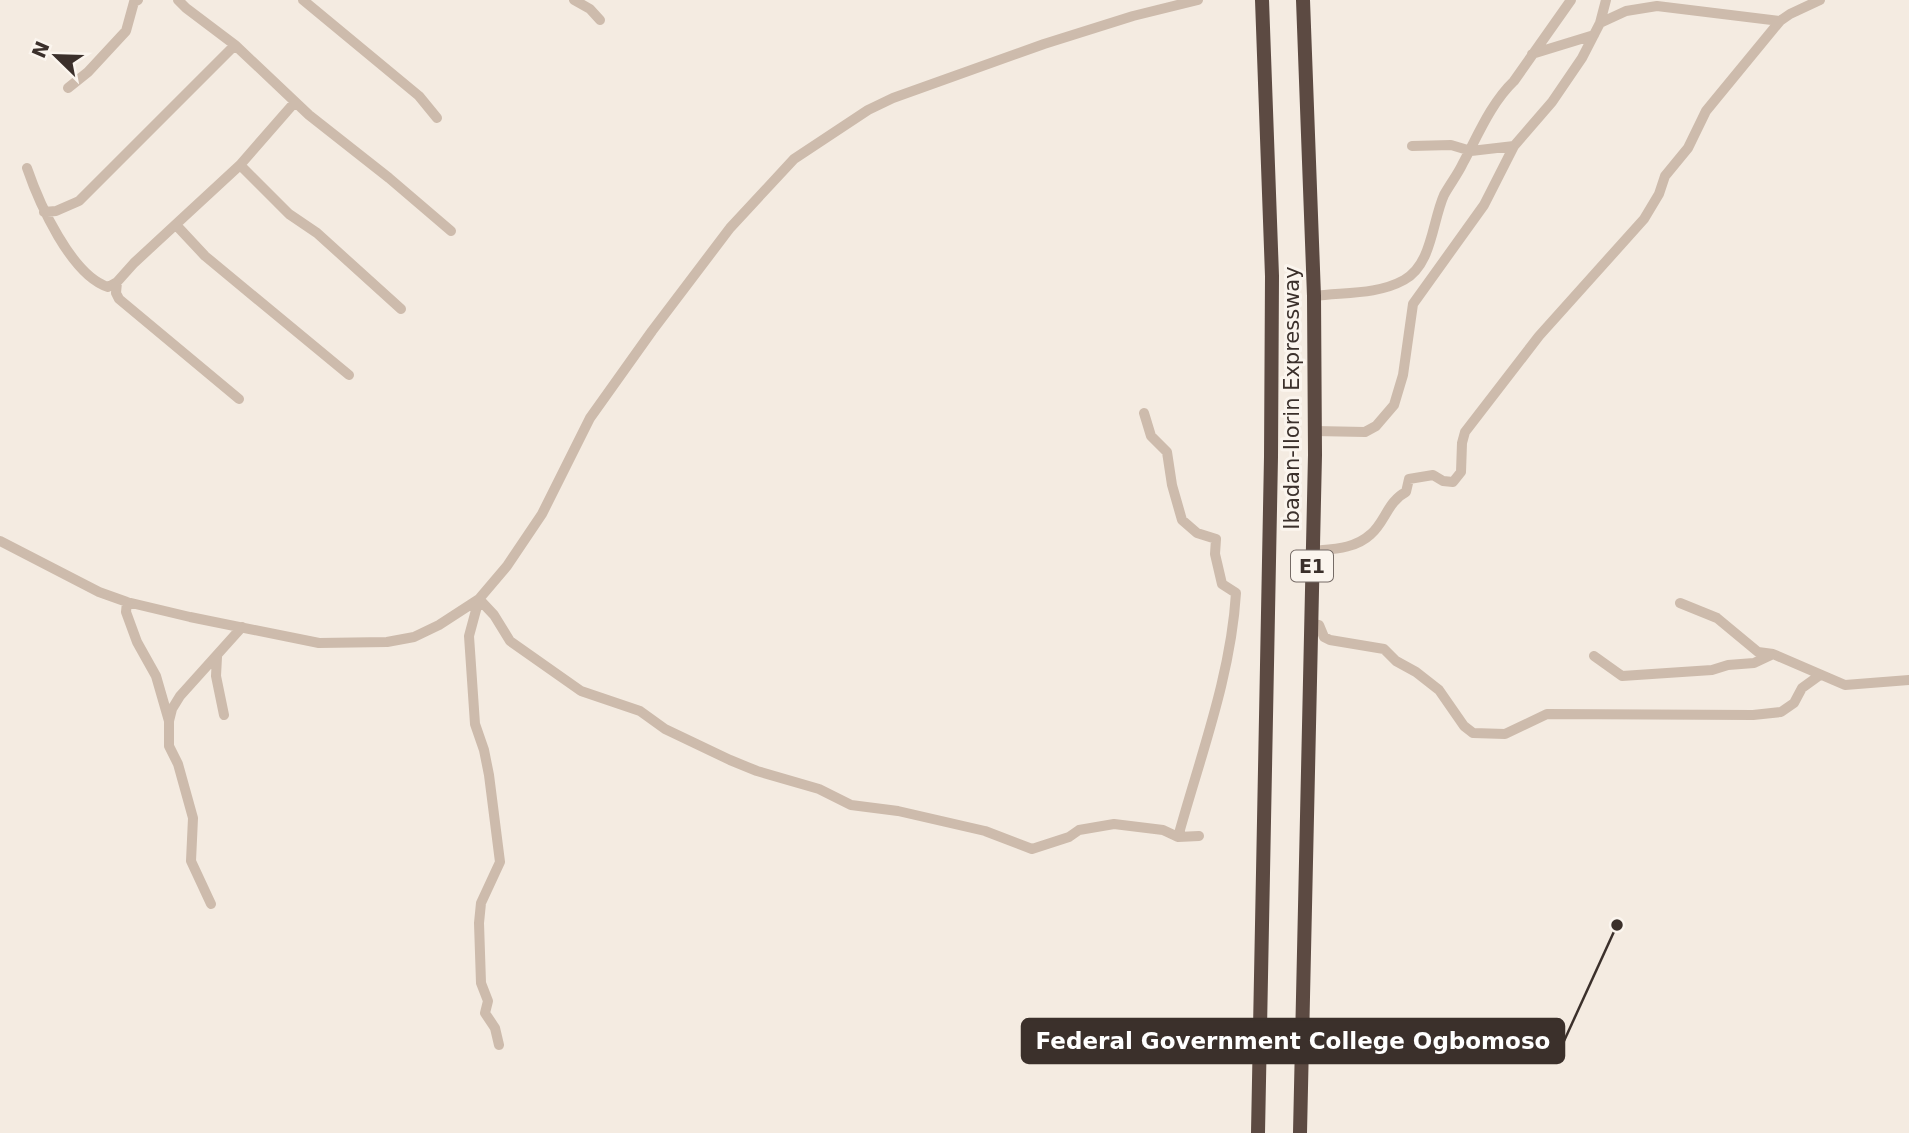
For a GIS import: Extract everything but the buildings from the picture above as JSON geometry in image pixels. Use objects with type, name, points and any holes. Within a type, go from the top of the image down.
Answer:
[{"type":"highway","name":"Ibadan-Ilorin Expressway","points":[[1258,1133],[1272,415],[1272,276],[1262,0]]},
{"type":"highway","name":"Ibadan-Ilorin Expressway","points":[[1300,1133],[1315,432],[1314,296],[1303,0]]},
{"type":"street","points":[[68,88],[88,72],[126,31],[134,2],[138,0]]},
{"type":"street","points":[[303,0],[419,96],[437,118]]},
{"type":"street","points":[[574,0],[590,9],[600,20]]},
{"type":"street","points":[[0,541],[99,592],[127,602],[319,643],[387,642],[414,637],[439,625],[479,599],[507,566],[542,514],[590,418],[730,228],[794,159],[868,110],[893,98],[1044,44],[1133,16],[1198,0]]},
{"type":"street","points":[[1314,296],[1360,292],[1387,286],[1405,280],[1418,269],[1430,243],[1437,212],[1469,151],[1503,92],[1514,81],[1571,0]]},
{"type":"street","points":[[1315,432],[1365,432],[1376,426],[1394,405],[1403,375],[1413,304],[1484,205],[1514,146],[1552,102],[1582,58],[1601,23],[1606,0]]},
{"type":"street","points":[[1313,551],[1351,546],[1372,534],[1398,496],[1406,492],[1409,479],[1433,475],[1443,481],[1453,482],[1461,472],[1465,432],[1546,329],[1644,219],[1659,194],[1665,176],[1688,148],[1706,111],[1780,21],[1820,0]]},
{"type":"street","points":[[186,3],[295,102],[451,231]]},
{"type":"street","points":[[1601,23],[1626,11],[1657,6],[1780,21]]},
{"type":"street","points":[[1531,54],[1594,35]]},
{"type":"street","points":[[44,212],[56,211],[79,201],[235,45]]},
{"type":"street","points":[[27,168],[54,230],[97,283],[108,287],[117,282],[240,165],[295,102]]},
{"type":"street","points":[[1412,146],[1451,145],[1469,151],[1498,150],[1514,146]]},
{"type":"street","points":[[240,165],[289,214],[317,233],[401,309]]},
{"type":"street","points":[[177,226],[205,256],[349,375]]},
{"type":"street","points":[[117,282],[116,293],[119,299],[239,399]]},
{"type":"street","points":[[1144,413],[1151,436],[1167,452],[1172,485],[1182,520],[1197,533],[1216,539],[1215,554],[1222,584],[1237,593],[1234,627],[1219,691],[1178,837]]},
{"type":"street","points":[[479,599],[494,615],[510,641],[581,691],[640,711],[665,729],[730,760],[819,789],[852,805],[898,811],[985,831],[1032,849],[1069,837],[1079,830],[1114,824],[1163,830],[1178,837],[1199,836]]},
{"type":"street","points":[[479,599],[469,636],[475,723],[489,775],[500,862],[481,903],[481,984],[488,1000],[485,1013],[495,1028],[499,1045]]},
{"type":"street","points":[[127,602],[126,612],[137,642],[156,676],[169,721]]},
{"type":"street","points":[[1680,603],[1717,618],[1758,652],[1773,654],[1845,685],[1909,680]]},
{"type":"street","points":[[1311,624],[1319,625],[1324,637],[1330,640],[1384,649],[1396,661],[1439,690],[1464,726],[1473,733],[1505,734],[1547,714],[1753,715],[1781,712],[1794,703],[1802,688],[1820,676]]},
{"type":"street","points":[[211,904],[191,861],[193,818],[178,764],[169,746],[169,721],[180,696],[242,627]]},
{"type":"street","points":[[1594,656],[1622,676],[1712,670],[1728,665],[1754,663],[1773,654]]},
{"type":"street","points":[[217,657],[216,676],[224,715]]},
{"type":"place","name":"Federal Government College Ogbomoso","points":[[1617,925]]}]
